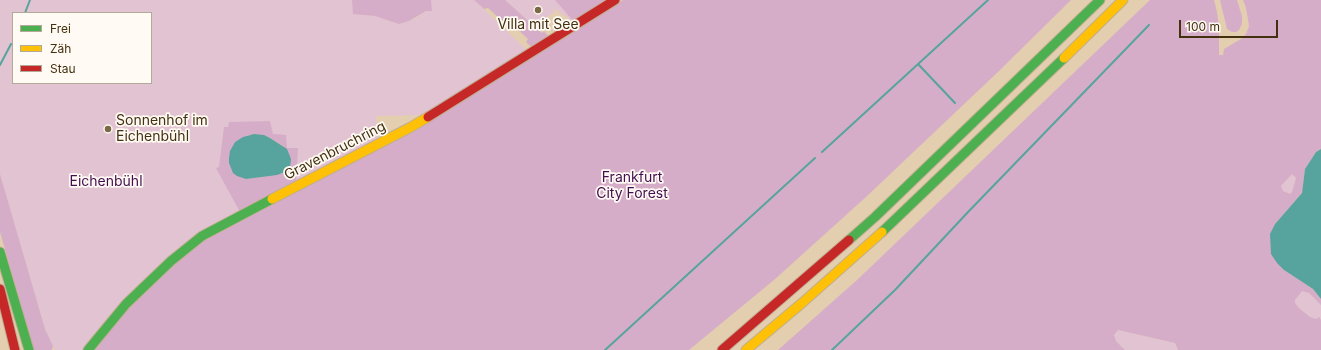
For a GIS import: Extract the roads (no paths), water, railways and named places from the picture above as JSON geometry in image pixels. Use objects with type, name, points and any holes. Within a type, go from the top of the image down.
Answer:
[{"type":"main road","name":"Gravenbruchring","points":[[88,350],[126,304],[187,247],[202,236],[411,127],[614,0]]},
{"type":"main road","points":[[722,350],[795,288],[874,217],[1100,0]]},
{"type":"main road","points":[[746,350],[866,247],[1123,0]]},
{"type":"main road","points":[[0,252],[29,350]]},
{"type":"main road","points":[[0,290],[15,350]]},
{"type":"water","points":[[254,134],[264,135],[287,149],[291,159],[290,168],[288,171],[277,175],[246,179],[233,173],[229,163],[230,151],[235,142],[243,137]]},
{"type":"water","points":[[1321,149],[1321,299],[1313,289],[1284,270],[1277,263],[1271,254],[1270,234],[1275,224],[1302,193],[1305,169],[1316,152]]},
{"type":"waterway","points":[[25,12],[30,0]]},
{"type":"waterway","points":[[822,152],[988,0]]},
{"type":"waterway","points":[[832,350],[895,290],[969,211],[1149,25]]},
{"type":"waterway","points":[[0,65],[11,44]]},
{"type":"waterway","points":[[918,64],[955,103]]},
{"type":"waterway","points":[[605,350],[815,158]]},
{"type":"place","name":"Villa mit See","points":[[538,10]]},
{"type":"place","name":"Sonnenhof im Eichenbühl","points":[[108,129]]},
{"type":"park label","name":"Eichenbühl","points":[[106,182]]},
{"type":"park label","name":"Frankfurt City Forest","points":[[632,186]]}]
